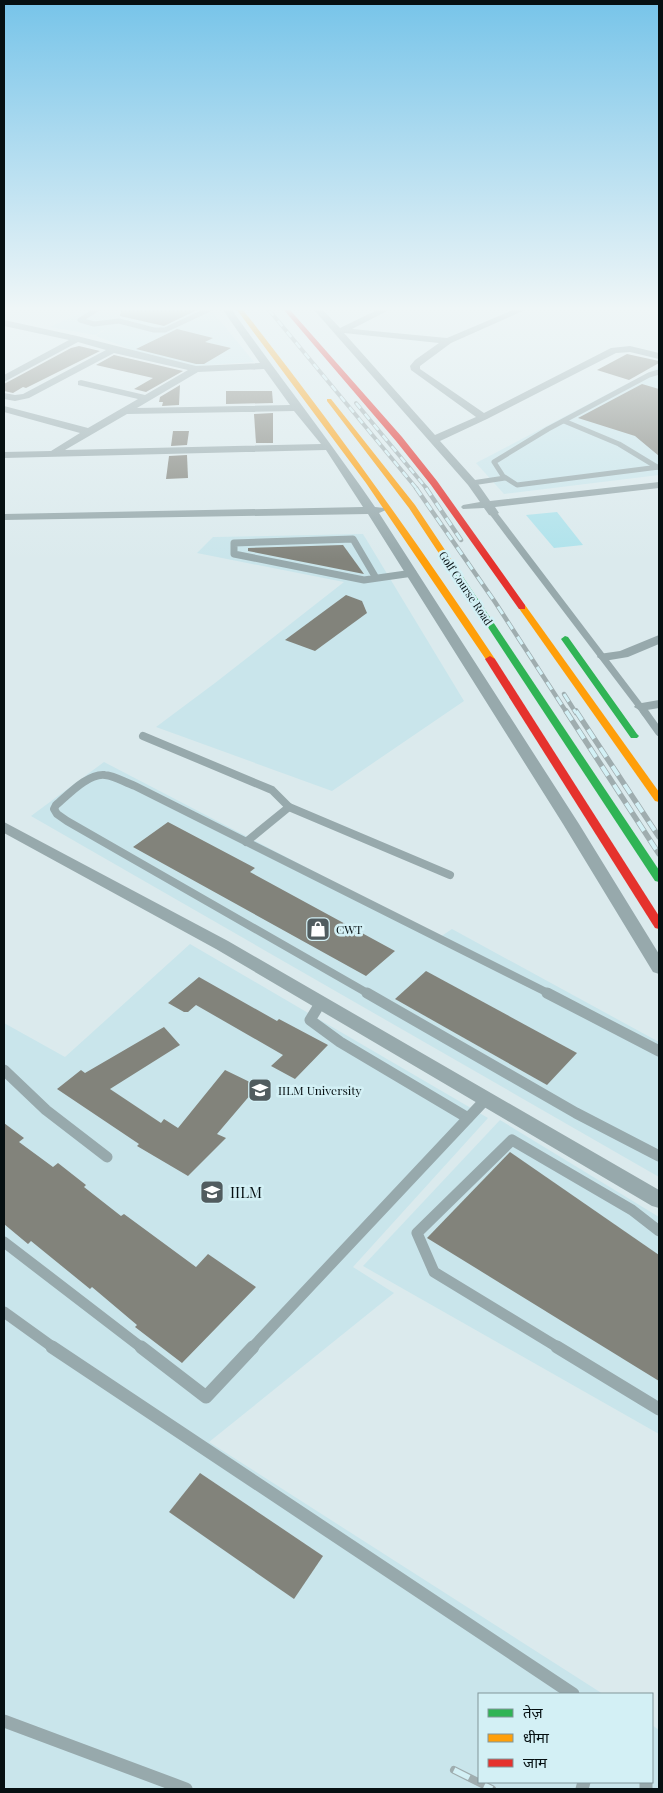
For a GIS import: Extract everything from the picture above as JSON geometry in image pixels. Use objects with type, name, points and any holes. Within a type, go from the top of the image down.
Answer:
[{"type":"main road","points":[[304,394],[439,580],[656,916],[659,925]]},
{"type":"main road","name":"Golf Course Road","points":[[324,394],[365,444],[412,507],[659,878]]},
{"type":"main road","points":[[356,394],[439,491],[496,563],[659,799]]},
{"type":"main road","points":[[370,394],[452,489]]},
{"type":"main road","points":[[365,444],[380,449]]},
{"type":"main road","points":[[439,580],[459,578]]},
{"type":"main road","points":[[558,629],[642,749]]},
{"type":"street","points":[[4,396],[15,398],[30,394]]},
{"type":"street","points":[[127,394],[145,398]]},
{"type":"street","points":[[53,453],[153,394]]},
{"type":"street","points":[[286,394],[329,448],[413,573],[659,968]]},
{"type":"street","points":[[394,394],[432,440],[477,480],[490,508]]},
{"type":"street","points":[[450,394],[483,417]]},
{"type":"street","points":[[432,440],[529,394]]},
{"type":"street","points":[[124,411],[297,408]]},
{"type":"street","points":[[4,409],[89,432]]},
{"type":"street","points":[[4,455],[329,448]]},
{"type":"street","points":[[490,508],[659,485]]},
{"type":"street","points":[[468,508],[490,508],[659,493]]},
{"type":"street","points":[[4,517],[371,511],[389,509]]},
{"type":"street","points":[[604,657],[623,654],[659,639]]},
{"type":"street","points":[[647,645],[659,654]]},
{"type":"street","points":[[641,708],[659,704]]},
{"type":"street","points":[[4,828],[222,945],[659,1200]]},
{"type":"lane","points":[[614,394],[497,458],[494,464],[503,476],[517,485],[658,467]]},
{"type":"lane","points":[[564,421],[618,444],[658,467]]},
{"type":"lane","points":[[477,480],[503,476]]},
{"type":"lane","points":[[490,508],[659,732]]},
{"type":"lane","points":[[376,578],[353,539],[234,543],[234,554],[364,580],[413,573]]},
{"type":"lane","points":[[144,736],[272,790],[289,807],[450,875]]},
{"type":"lane","points":[[659,1051],[620,1029],[135,786],[105,775],[98,775],[56,804],[54,809],[57,814],[67,821],[550,1098],[659,1156]]},
{"type":"lane","points":[[246,842],[289,807]]},
{"type":"lane","points":[[321,1002],[310,1020],[340,1042],[468,1118]]},
{"type":"lane","points":[[4,1070],[46,1110],[108,1157]]},
{"type":"lane","points":[[4,1242],[206,1397],[486,1099]]},
{"type":"lane","points":[[659,1231],[632,1210],[512,1140],[417,1233],[434,1272],[659,1409]]},
{"type":"lane","points":[[4,1312],[78,1366],[570,1693]]},
{"type":"lane","points":[[4,1721],[186,1789]]},
{"type":"shaded area","points":[[608,394],[659,394],[659,475],[504,494],[476,463]]},
{"type":"shaded area","points":[[557,512],[583,545],[554,548],[526,515]]},
{"type":"shaded area","points":[[363,534],[464,701],[332,791],[156,727],[344,582],[197,553],[213,537]]},
{"type":"shaded area","points":[[104,762],[440,937],[452,929],[659,1042],[659,1177],[31,816]]},
{"type":"shaded area","points":[[190,944],[488,1118],[353,1267],[394,1293],[209,1442],[601,1693],[478,1693],[478,1783],[653,1783],[653,1726],[659,1730],[659,1789],[4,1789],[4,1023],[65,1057]]},
{"type":"shaded area","points":[[500,1120],[659,1217],[659,1434],[363,1266]]},
{"type":"building","points":[[166,394],[180,394],[179,405],[162,406],[163,402],[159,402],[160,397]]},
{"type":"building","points":[[226,394],[272,394],[273,403],[226,404]]},
{"type":"building","points":[[624,394],[659,394],[659,456],[635,436],[578,418]]},
{"type":"building","points":[[273,413],[273,443],[256,443],[254,414]]},
{"type":"building","points":[[173,431],[189,431],[187,445],[171,446]]},
{"type":"building","points":[[187,455],[188,478],[166,479],[169,456]]},
{"type":"building","points":[[343,545],[364,574],[248,551],[248,548]]},
{"type":"building","points":[[346,595],[362,601],[367,613],[315,651],[285,640]]},
{"type":"building","points":[[168,822],[255,868],[250,872],[395,951],[366,976],[133,847]]},
{"type":"building","points":[[426,971],[577,1053],[547,1085],[395,999]]},
{"type":"building","points":[[199,977],[277,1021],[279,1019],[328,1045],[295,1079],[271,1066],[283,1055],[196,1005],[188,1012],[184,1012],[168,1003]]},
{"type":"building","points":[[164,1027],[180,1045],[110,1089],[161,1123],[164,1119],[178,1128],[225,1070],[258,1086],[217,1134],[226,1138],[188,1176],[137,1146],[139,1144],[57,1089],[81,1070],[85,1073]]},
{"type":"building","points":[[4,1123],[24,1138],[19,1142],[53,1167],[58,1163],[86,1185],[84,1187],[121,1216],[124,1214],[196,1267],[208,1254],[256,1287],[182,1363],[135,1327],[137,1325],[92,1287],[90,1289],[31,1241],[28,1244],[4,1224]]},
{"type":"building","points":[[510,1152],[659,1255],[659,1381],[427,1238]]},
{"type":"building","points":[[200,1473],[323,1556],[294,1599],[169,1512]]},
{"type":"railway","points":[[338,394],[417,489]]},
{"type":"railway","points":[[356,403],[427,489]]},
{"type":"railway","points":[[416,488],[495,602],[567,713]]},
{"type":"railway","points":[[426,488],[461,540]]},
{"type":"railway","points":[[564,694],[576,713]]},
{"type":"railway","points":[[566,711],[659,854]]},
{"type":"railway","points":[[576,711],[659,837]]},
{"type":"railway","points":[[454,1770],[478,1782]]},
{"type":"railway","points":[[480,1783],[492,1789]]},
{"type":"traffic: fast","points":[[449,562],[659,878]]},
{"type":"traffic: fast","points":[[565,639],[634,736]]},
{"type":"traffic: slow","points":[[305,394],[431,570],[490,659]]},
{"type":"traffic: slow","points":[[329,400],[412,507],[449,562]]},
{"type":"traffic: slow","points":[[522,607],[659,799]]},
{"type":"traffic: jam","points":[[360,394],[434,483],[522,607]]},
{"type":"traffic: jam","points":[[490,659],[659,925]]},
{"type":"place","name":"CWT","points":[[318,929]]},
{"type":"place","name":"IILM University","points":[[260,1090]]},
{"type":"place","name":"IILM","points":[[212,1192]]}]
